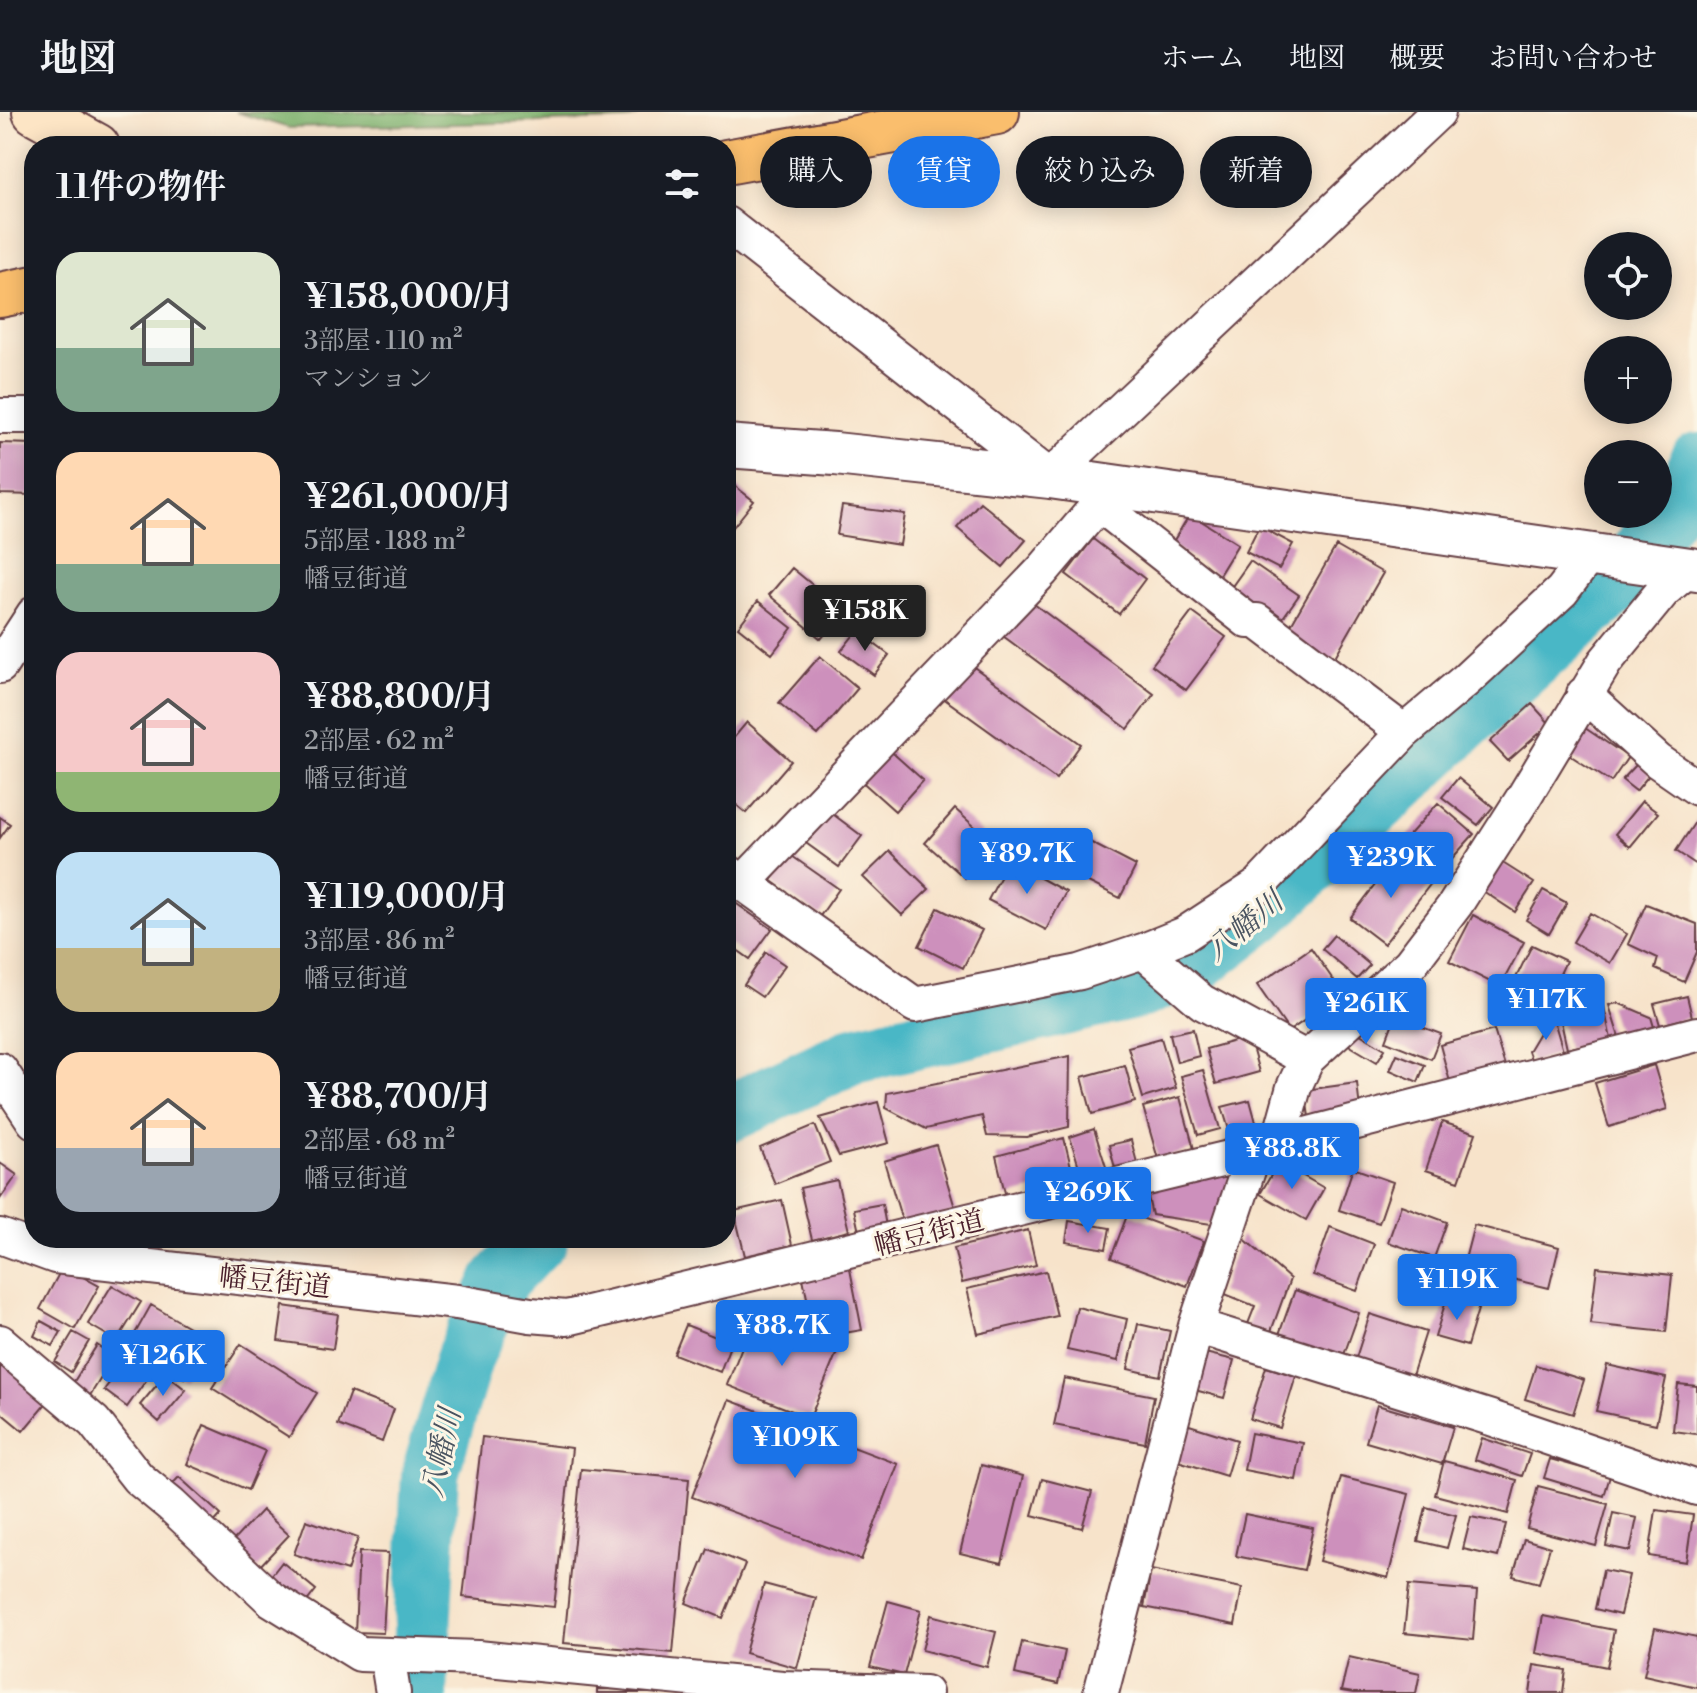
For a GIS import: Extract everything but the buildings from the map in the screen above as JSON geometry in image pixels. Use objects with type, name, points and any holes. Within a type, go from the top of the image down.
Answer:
[{"type":"highway","points":[[736,160],[997,112]]},
{"type":"highway","points":[[0,295],[24,290]]},
{"type":"main road","points":[[35,112],[79,136]]},
{"type":"street","points":[[1050,477],[1438,112]]},
{"type":"street","points":[[736,232],[1050,477]]},
{"type":"street","points":[[0,416],[24,416]]},
{"type":"street","points":[[736,447],[1050,477],[1105,495],[1594,554],[1687,569]]},
{"type":"street","points":[[1105,495],[1248,621],[1257,621],[1404,732]]},
{"type":"street","points":[[736,876],[1042,571],[1105,495]]},
{"type":"street","points":[[736,879],[915,1005],[1080,972],[1144,952],[1185,934],[1258,886],[1404,732],[1466,680],[1562,591],[1594,554]]},
{"type":"street","points":[[1101,1693],[1196,1326],[1267,1147],[1307,1059],[1410,964],[1455,905],[1605,662],[1655,600],[1687,569]]},
{"type":"street","points":[[0,666],[24,629]]},
{"type":"street","points":[[1584,694],[1658,761],[1697,788]]},
{"type":"street","points":[[1144,952],[1202,1002],[1307,1059]]},
{"type":"street","name":"幡豆街道","points":[[33,1248],[55,1256],[122,1252],[530,1315],[567,1318],[1267,1147],[1697,1034]]},
{"type":"street","points":[[0,1070],[24,1106]]},
{"type":"street","name":"幡豆街道","points":[[0,1236],[24,1245]]},
{"type":"street","points":[[1196,1326],[1491,1418],[1697,1488]]},
{"type":"street","points":[[0,1342],[94,1422],[138,1478],[271,1599],[360,1654],[478,1658],[782,1688],[925,1693]]},
{"type":"street","points":[[387,1656],[393,1693]]},
{"type":"green space","points":[[236,112],[648,112],[626,120],[289,128]]},
{"type":"waterway","name":"八幡川","points":[[736,1110],[854,1055],[1142,989],[1194,966],[1259,916],[1490,699],[1615,587],[1694,477],[1697,462]]},
{"type":"waterway","name":"八幡川","points":[[419,1693],[430,1474],[465,1356],[500,1280],[530,1248]]}]
